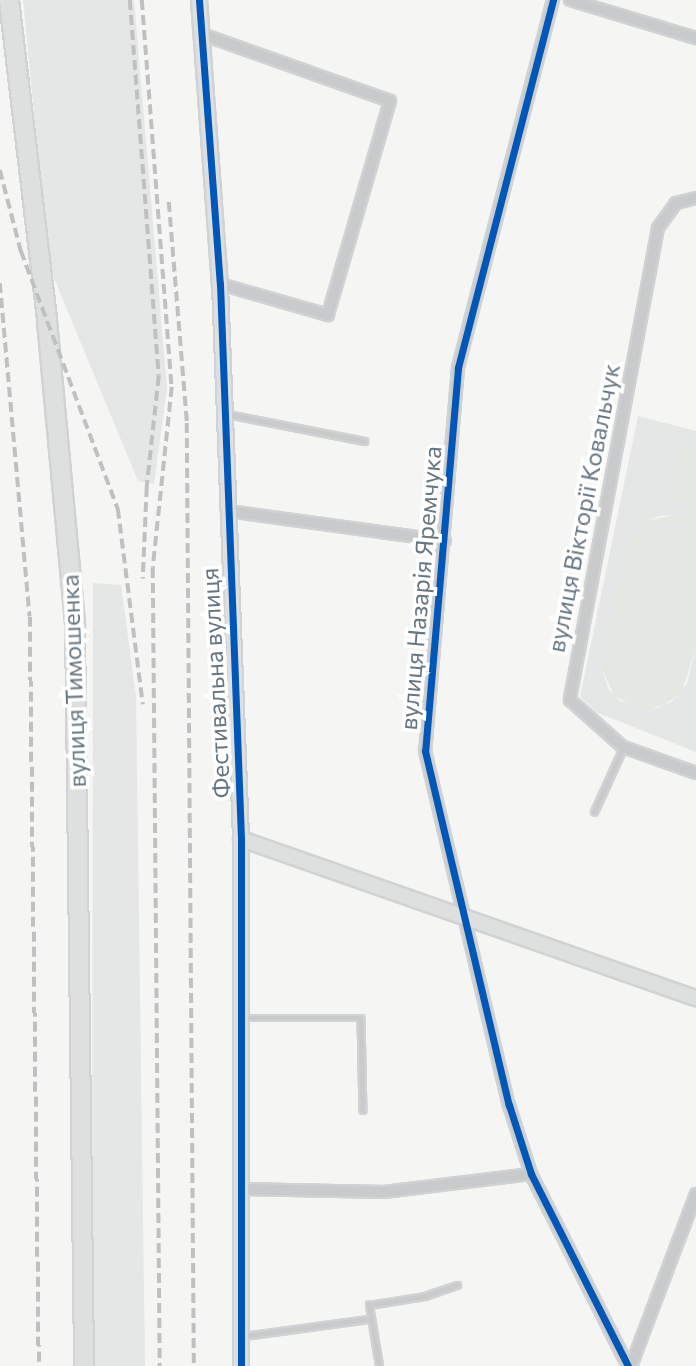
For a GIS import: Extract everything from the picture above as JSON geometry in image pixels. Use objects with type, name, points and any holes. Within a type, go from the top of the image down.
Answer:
[{"type":"highway","name":"вулиця Тимошенка","points":[[9,0],[47,321],[75,625],[84,1366]]},
{"type":"street","name":"Фестивальна вулиця","points":[[200,0],[220,284],[241,839],[244,1018],[241,1366]]},
{"type":"street","name":"вулиця Назарія Яремчука","points":[[553,0],[458,368],[425,751],[509,1105],[531,1174],[629,1366]]},
{"type":"street","points":[[570,0],[696,38]]},
{"type":"street","points":[[204,35],[390,101],[328,315],[220,284]]},
{"type":"street","name":"вулиця Вікторії Ковальчук","points":[[696,198],[676,203],[658,228],[570,700],[623,747],[696,773]]},
{"type":"street","points":[[227,511],[445,541]]},
{"type":"street","points":[[241,839],[696,998]]},
{"type":"street","points":[[241,1189],[384,1192],[531,1174]]},
{"type":"street","points":[[629,1366],[696,1194]]},
{"type":"lane","points":[[226,414],[364,440]]},
{"type":"lane","points":[[594,812],[623,747]]},
{"type":"lane","points":[[244,1018],[361,1018],[363,1110]]},
{"type":"lane","points":[[379,1366],[368,1319],[369,1305],[425,1296],[457,1285]]},
{"type":"lane","points":[[240,1337],[368,1319]]},
{"type":"shaded area","points":[[23,0],[134,0],[167,388],[154,484],[138,481],[49,266]]},
{"type":"shaded area","points":[[638,416],[696,431],[696,450],[681,446],[669,497],[696,504],[696,522],[675,515],[660,516],[646,521],[629,539],[601,667],[609,690],[620,701],[657,708],[671,702],[687,684],[696,647],[696,752],[596,712],[580,697]]},
{"type":"shaded area","points":[[681,446],[696,450],[696,504],[668,497]]},
{"type":"shaded area","points":[[675,515],[696,522],[696,647],[682,692],[664,705],[642,709],[614,696],[601,667],[629,539],[646,521]]},
{"type":"shaded area","points":[[93,583],[121,585],[136,696],[145,1366],[92,1366]]},
{"type":"railway","points":[[130,0],[159,376],[147,487],[143,579]]},
{"type":"railway","points":[[142,0],[172,387],[153,568],[160,1366]]},
{"type":"railway","points":[[0,170],[21,251],[118,509],[143,704]]},
{"type":"railway","points":[[169,202],[187,423],[194,1366]]},
{"type":"railway","points":[[0,283],[30,617],[39,1366]]},
{"type":"cycle path","points":[[199,0],[220,284],[241,839],[241,1366]]},
{"type":"cycle path","points":[[553,0],[458,368],[425,751],[509,1105],[531,1174],[628,1366]]}]
